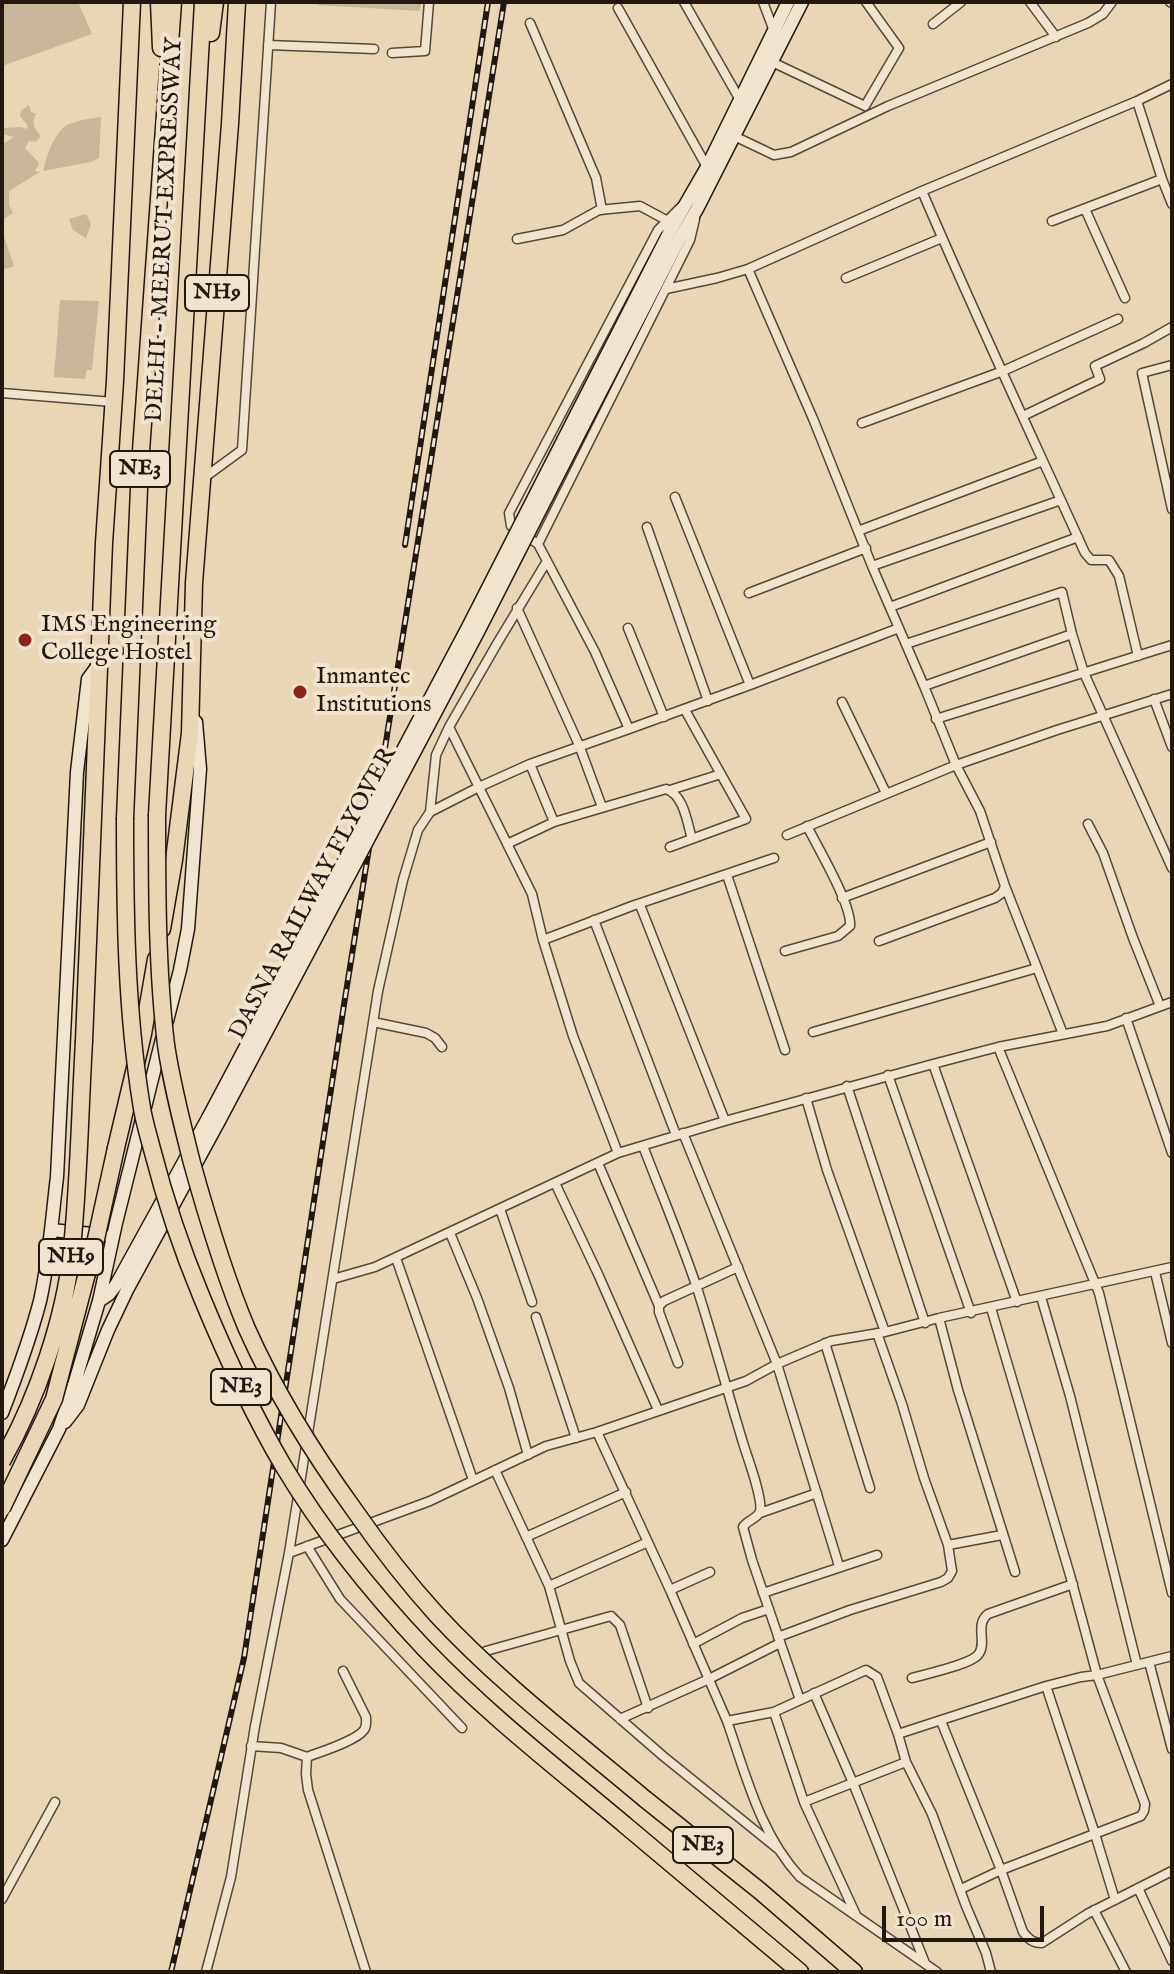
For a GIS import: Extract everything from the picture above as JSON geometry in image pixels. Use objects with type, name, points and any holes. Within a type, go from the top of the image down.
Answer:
[{"type":"highway","name":"NH9","points":[[2,1461],[41,1374],[56,1331],[72,1250],[132,2]]},
{"type":"highway","points":[[159,2],[165,121]]},
{"type":"highway","name":"DELHI - MEERUT EXPRESSWAY","points":[[173,2],[140,465],[125,818],[128,970],[141,1104],[160,1181],[186,1259],[245,1395],[284,1468],[369,1586],[426,1649],[485,1706],[800,1972]]},
{"type":"highway","name":"DELHI - MEERUT EXPRESSWAY","points":[[203,2],[157,815],[157,911],[166,1044],[176,1099],[218,1247],[246,1327],[299,1430],[383,1551],[438,1615],[499,1675],[854,1972]]},
{"type":"highway","points":[[197,126],[215,2]]},
{"type":"highway","name":"NH9","points":[[2,1508],[54,1399],[93,1254],[143,1034],[174,860],[190,733],[194,583],[237,2]]},
{"type":"main road","points":[[692,206],[707,167],[788,2]]},
{"type":"main road","points":[[692,206],[734,136],[802,2]]},
{"type":"main road","name":"DASNA RAILWAY FLYOVER","points":[[99,1301],[109,1294],[121,1277],[208,1118],[692,206]]},
{"type":"main road","name":"DASNA RAILWAY FLYOVER","points":[[59,1429],[78,1405],[127,1290],[478,632],[668,248]]},
{"type":"main road","points":[[2,1413],[17,1392],[40,1300],[51,1230],[57,1177],[77,772],[88,679],[99,663]]},
{"type":"main road","points":[[2,1540],[59,1429],[69,1386],[99,1301],[180,970],[188,929],[200,769],[192,679]]},
{"type":"main road","points":[[51,1230],[113,1236]]},
{"type":"main road","points":[[17,1392],[69,1386]]},
{"type":"street","points":[[202,479],[242,450],[271,2]]},
{"type":"street","points":[[392,53],[425,51],[429,2]]},
{"type":"street","points":[[684,2],[740,100]]},
{"type":"street","points":[[763,2],[774,31]]},
{"type":"street","points":[[772,62],[865,106],[899,48],[866,2]]},
{"type":"street","points":[[933,24],[961,2]]},
{"type":"street","points":[[1030,2],[1056,37]]},
{"type":"street","points":[[734,136],[774,155],[791,152],[888,106],[1056,37],[1103,14],[1112,2]]},
{"type":"street","points":[[618,8],[707,167]]},
{"type":"street","points":[[530,23],[596,178],[602,210]]},
{"type":"street","points":[[268,45],[374,49]]},
{"type":"street","points":[[666,289],[748,269],[1172,84]]},
{"type":"street","points":[[1137,101],[1172,204]]},
{"type":"street","points":[[1052,221],[1162,179]]},
{"type":"street","points":[[922,191],[1085,553],[1091,560],[1109,560],[1115,567],[1138,656]]},
{"type":"street","points":[[517,239],[563,230],[602,210],[640,206],[666,220]]},
{"type":"street","points":[[629,729],[595,652],[538,544],[511,526],[509,513],[658,230],[666,220],[692,206]]},
{"type":"street","points":[[538,544],[690,240],[692,206]]},
{"type":"street","points":[[1085,209],[1125,298]]},
{"type":"street","points":[[846,278],[942,238]]},
{"type":"street","points":[[748,269],[936,719],[980,811],[1005,886],[1063,1034]]},
{"type":"street","points":[[862,423],[1003,371],[1118,319]]},
{"type":"street","points":[[1023,416],[1100,379],[1095,366],[1172,327]]},
{"type":"street","points":[[1172,365],[1142,373],[1172,509]]},
{"type":"street","points":[[2,393],[113,402]]},
{"type":"street","points":[[858,531],[1043,461]]},
{"type":"street","points":[[675,497],[750,685]]},
{"type":"street","points":[[872,566],[1061,500]]},
{"type":"street","points":[[647,527],[708,701]]},
{"type":"street","points":[[890,607],[1078,537]]},
{"type":"street","points":[[749,593],[866,548]]},
{"type":"street","points":[[206,1972],[231,1877],[251,1746],[289,1553],[378,991],[403,880],[418,830],[430,812],[436,755],[517,608],[547,561]]},
{"type":"street","points":[[906,644],[1062,592],[1084,673],[1172,868]]},
{"type":"street","points":[[517,608],[579,745],[602,807]]},
{"type":"street","points":[[628,628],[664,717]]},
{"type":"street","points":[[430,812],[530,764],[685,710],[899,628]]},
{"type":"street","points":[[924,686],[1072,634]]},
{"type":"street","points":[[936,719],[1172,645]]},
{"type":"street","points":[[787,835],[956,765],[1172,694]]},
{"type":"street","points":[[1154,699],[1172,747]]},
{"type":"street","points":[[842,702],[886,793]]},
{"type":"street","points":[[670,847],[746,819],[685,710]]},
{"type":"street","points":[[449,727],[532,894],[573,1036],[618,1153]]},
{"type":"street","points":[[530,764],[554,822]]},
{"type":"street","points":[[507,844],[554,822],[721,774]]},
{"type":"street","points":[[670,790],[679,798],[692,839]]},
{"type":"street","points":[[1088,824],[1103,853],[1160,1006]]},
{"type":"street","points":[[785,951],[838,936],[850,926],[842,898],[807,826]]},
{"type":"street","points":[[842,898],[991,842]]},
{"type":"street","points":[[543,940],[774,858]]},
{"type":"street","points":[[727,875],[785,1050]]},
{"type":"street","points":[[879,941],[995,898],[1005,886]]},
{"type":"street","points":[[640,905],[725,1121]]},
{"type":"street","points":[[594,920],[777,1364],[839,1566]]},
{"type":"street","points":[[813,1032],[1037,968]]},
{"type":"street","points":[[333,1279],[396,1258],[618,1153],[888,1075],[998,1047],[1107,1026],[1172,1002]]},
{"type":"street","points":[[1126,1018],[1172,1153]]},
{"type":"street","points":[[373,1022],[426,1033],[442,1047]]},
{"type":"street","points":[[998,1047],[1096,1284],[1172,1593]]},
{"type":"street","points":[[933,1064],[1017,1302]]},
{"type":"street","points":[[888,1075],[971,1313]]},
{"type":"street","points":[[847,1086],[925,1323]]},
{"type":"street","points":[[620,1719],[709,1679],[779,1640],[850,1610],[941,1582],[952,1571],[948,1545],[924,1478],[806,1098]]},
{"type":"street","points":[[643,1146],[696,1286],[757,1489],[760,1513]]},
{"type":"street","points":[[598,1163],[659,1306],[678,1363]]},
{"type":"street","points":[[555,1183],[658,1410]]},
{"type":"street","points":[[500,1209],[532,1302]]},
{"type":"street","points":[[450,1233],[509,1388],[528,1455]]},
{"type":"street","points":[[396,1258],[473,1480]]},
{"type":"street","points":[[659,1306],[738,1267]]},
{"type":"street","points":[[289,1553],[430,1501],[546,1446],[597,1432],[746,1381],[831,1341],[881,1333],[1172,1267]]},
{"type":"street","points":[[1155,1272],[1172,1343]]},
{"type":"street","points":[[1041,1297],[1070,1396],[1137,1665]]},
{"type":"street","points":[[961,1889],[1001,1870],[1141,1816],[1145,1804],[1097,1675],[991,1308]]},
{"type":"street","points":[[536,1317],[576,1438]]},
{"type":"street","points":[[939,1318],[958,1390],[1015,1572]]},
{"type":"street","points":[[825,1343],[870,1488]]},
{"type":"street","points":[[597,1432],[709,1679],[757,1807],[778,1849],[800,1877],[937,1972]]},
{"type":"street","points":[[495,1470],[549,1586],[574,1675],[579,1683],[778,1849]]},
{"type":"street","points":[[526,1537],[626,1492]]},
{"type":"street","points":[[800,1700],[743,1527],[760,1513],[817,1493]]},
{"type":"street","points":[[948,1545],[1002,1535]]},
{"type":"street","points":[[549,1586],[648,1542]]},
{"type":"street","points":[[307,1546],[340,1599],[462,1728]]},
{"type":"street","points":[[763,1593],[877,1555]]},
{"type":"street","points":[[670,1590],[710,1572]]},
{"type":"street","points":[[912,1678],[976,1657],[982,1645],[981,1622],[988,1614],[1073,1584]]},
{"type":"street","points":[[693,1644],[742,1618],[769,1609]]},
{"type":"street","points":[[486,1651],[611,1616],[616,1620],[648,1708]]},
{"type":"street","points":[[898,1734],[1046,1686],[1172,1656]]},
{"type":"street","points":[[1149,1662],[1172,1749]]},
{"type":"street","points":[[727,1721],[774,1712],[866,1670],[877,1677],[906,1762],[932,1814],[991,1972]]},
{"type":"street","points":[[251,1746],[281,1748],[307,1757],[363,1732],[366,1717],[343,1671]]},
{"type":"street","points":[[1046,1686],[1115,1900]]},
{"type":"street","points":[[814,1693],[925,1963]]},
{"type":"street","points":[[774,1712],[804,1802],[856,1916]]},
{"type":"street","points":[[941,1721],[1023,1932],[1035,1943],[1042,1943],[1094,1910],[1172,1871]]},
{"type":"street","points":[[307,1757],[308,1790],[366,1972]]},
{"type":"street","points":[[804,1802],[906,1762]]},
{"type":"street","points":[[2,1899],[55,1802]]},
{"type":"street","points":[[1138,1888],[1172,1961]]},
{"type":"street","points":[[1094,1910],[1126,1972]]},
{"type":"shaded area","points":[[2,2],[78,2],[92,34],[2,66]]},
{"type":"shaded area","points":[[317,2],[421,2],[420,11],[317,5]]},
{"type":"shaded area","points":[[29,105],[31,112],[36,114],[34,126],[41,136],[36,142],[29,141],[25,148],[39,163],[35,171],[40,172],[9,191],[9,205],[13,213],[4,219],[2,140],[5,143],[13,137],[3,134],[2,128],[26,129],[28,126],[20,116]]},
{"type":"shaded area","points":[[101,117],[99,158],[43,171],[53,142],[63,128]]},
{"type":"shaded area","points":[[86,214],[91,224],[86,238],[73,230],[69,219]]},
{"type":"shaded area","points":[[2,231],[14,266],[2,270]]},
{"type":"shaded area","points":[[60,300],[99,301],[92,370],[87,370],[85,379],[54,377]]},
{"type":"railway","points":[[405,545],[488,2]]},
{"type":"railway","points":[[171,1972],[244,1658],[343,1011],[504,2]]},
{"type":"place","name":"IMS Engineering College Hostel","points":[[25,640]]},
{"type":"place","name":"Inmantec Institutions","points":[[300,692]]}]
